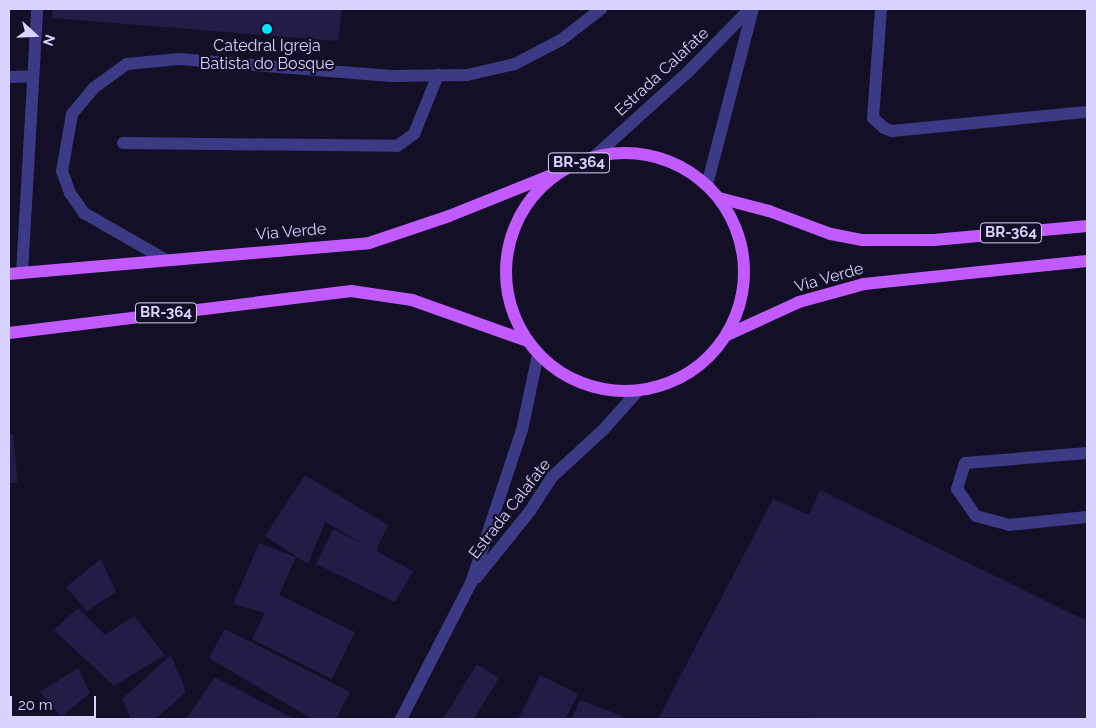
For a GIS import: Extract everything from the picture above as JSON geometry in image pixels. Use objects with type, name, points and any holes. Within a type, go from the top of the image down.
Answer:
[{"type":"main road","name":"BR-364","points":[[625,152],[655,156],[683,167],[707,185],[719,198],[737,230],[745,265],[741,302],[727,335],[703,363],[673,382],[637,392],[601,390],[566,377],[538,354],[527,341],[510,306],[506,268],[514,230],[534,196],[563,170],[594,156],[625,152]]},
{"type":"main road","name":"Via Verde","points":[[9,274],[369,243],[449,216],[563,170]]},
{"type":"main road","name":"Via Verde","points":[[719,198],[769,211],[830,234],[862,240],[934,240],[1087,226]]},
{"type":"main road","name":"Via Verde","points":[[727,335],[766,316],[831,292],[864,284],[947,273],[1087,261]]},
{"type":"main road","name":"BR-364","points":[[9,333],[351,291],[412,300],[527,341]]},
{"type":"street","points":[[22,273],[37,9]]},
{"type":"street","points":[[166,260],[84,213],[70,193],[62,171],[72,114],[95,87],[127,64],[180,59],[391,76],[467,75],[515,64],[561,40],[601,9]]},
{"type":"street","name":"Estrada Calafate","points":[[594,156],[687,73],[752,9]]},
{"type":"street","name":"Estrada Calafate","points":[[707,185],[752,9]]},
{"type":"street","points":[[881,9],[873,118],[884,128],[892,131],[1087,112]]},
{"type":"street","points":[[123,143],[397,146],[414,134],[438,75]]},
{"type":"street","points":[[9,77],[32,76]]},
{"type":"street","name":"Estrada Calafate","points":[[402,719],[471,584],[522,430],[538,354]]},
{"type":"street","name":"Estrada Calafate","points":[[471,584],[530,511],[552,477],[604,429],[637,392]]},
{"type":"street","points":[[1087,453],[965,464],[957,489],[976,516],[1009,525],[1087,517]]},
{"type":"building","name":"Catedral Igreja Batista do Bosque","points":[[53,9],[342,9],[338,41],[52,18]]},
{"type":"building","points":[[9,434],[13,434],[18,483],[9,483]]},
{"type":"building","points":[[305,475],[388,525],[376,551],[413,571],[395,602],[316,564],[333,529],[362,543],[325,522],[308,564],[265,536]]},
{"type":"building","points":[[820,490],[1087,621],[1087,719],[659,717],[773,499],[809,515]]},
{"type":"building","points":[[259,543],[296,557],[279,595],[355,632],[332,679],[252,639],[265,613],[233,604]]},
{"type":"building","points":[[101,559],[116,592],[87,611],[66,587]]},
{"type":"building","points":[[78,608],[105,635],[134,616],[165,655],[114,686],[54,630]]},
{"type":"building","points":[[225,629],[350,692],[336,719],[312,719],[209,658]]},
{"type":"building","points":[[171,655],[186,692],[156,719],[131,719],[122,699]]},
{"type":"building","points":[[477,664],[499,678],[474,719],[443,719]]},
{"type":"building","points":[[78,668],[90,693],[61,717],[40,692]]},
{"type":"building","points":[[540,675],[578,694],[565,719],[518,719]]},
{"type":"building","points":[[215,677],[294,719],[186,719]]},
{"type":"building","points":[[580,700],[623,716],[622,719],[572,719]]},
{"type":"place","name":"Catedral Igreja Batista do Bosque","points":[[267,29]]}]
